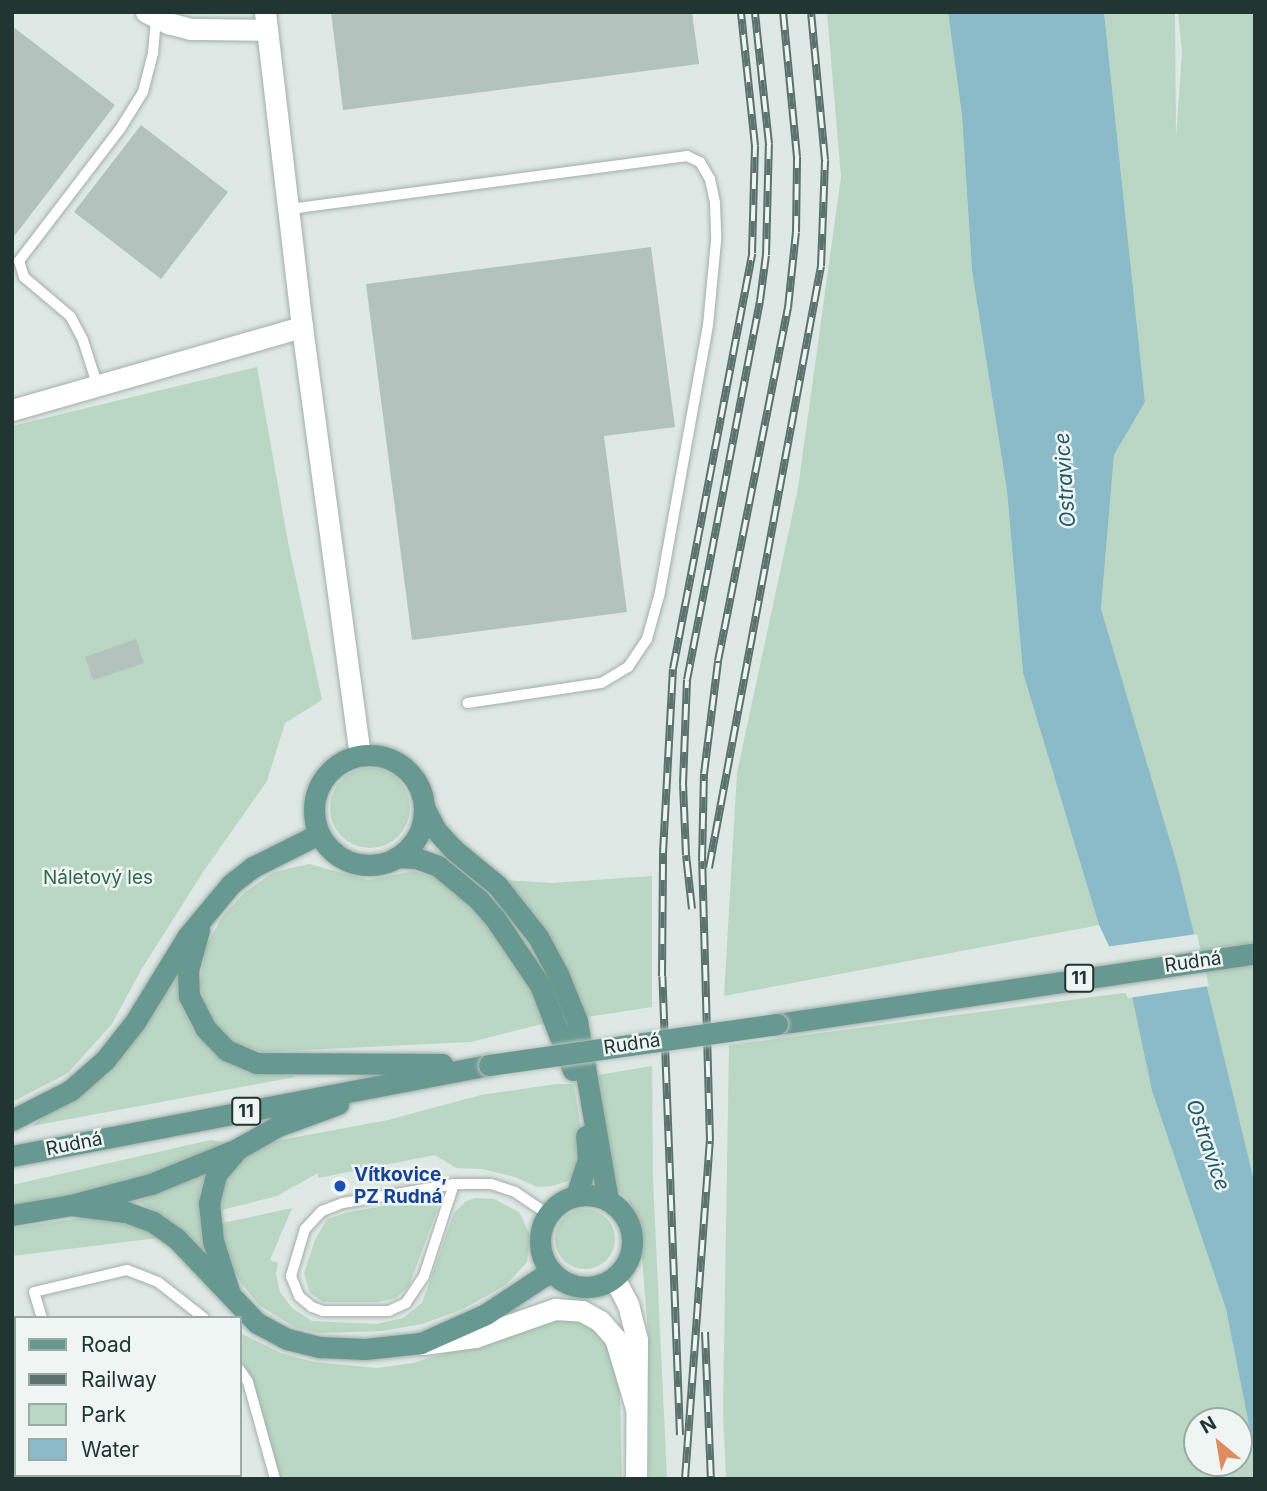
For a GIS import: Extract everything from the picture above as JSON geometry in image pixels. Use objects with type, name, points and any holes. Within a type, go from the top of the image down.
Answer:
[{"type":"main road","points":[[576,1196],[588,1158],[583,1114],[566,1047],[540,985],[496,919],[469,891],[438,866],[416,858],[397,857],[376,864],[353,863],[332,852],[319,834],[314,816],[318,788],[335,766],[360,755],[385,757],[407,769],[421,790],[424,807],[435,829],[453,849],[497,886],[538,937],[558,974],[577,1021],[608,1200]]},
{"type":"main road","points":[[397,857],[418,836],[424,807]]},
{"type":"main road","points":[[12,1120],[71,1090],[105,1060],[135,1023],[181,946],[231,884],[253,867],[319,834]]},
{"type":"main road","points":[[204,917],[188,970],[189,996],[205,1028],[226,1050],[256,1063],[489,1065]]},
{"type":"main road","name":"Rudná","points":[[12,1156],[489,1065],[1255,953]]},
{"type":"main road","points":[[12,1214],[71,1205],[151,1184],[239,1148],[287,1122],[403,1081]]},
{"type":"main road","points":[[232,1300],[211,1230],[210,1196],[216,1174],[239,1148]]},
{"type":"main road","points":[[587,1194],[608,1200],[627,1219],[633,1244],[624,1269],[614,1278],[588,1288],[561,1281],[551,1271],[540,1243],[548,1214],[565,1199],[576,1196],[587,1194]]},
{"type":"main road","points":[[71,1205],[132,1214],[153,1223],[176,1238],[232,1300],[271,1332],[308,1345],[355,1349],[415,1345],[486,1314],[551,1271]]},
{"type":"street","points":[[151,15],[190,29],[266,21],[302,327],[360,755]]},
{"type":"street","points":[[12,410],[302,327]]},
{"type":"street","points":[[614,1278],[628,1304],[637,1340],[636,1479]]},
{"type":"street","points":[[415,1345],[475,1337],[555,1309],[582,1311],[600,1321],[615,1338],[636,1408]]},
{"type":"lane","points":[[97,384],[83,340],[70,316],[24,277],[19,261],[120,129],[144,92],[153,53],[151,15]]},
{"type":"lane","points":[[290,209],[687,156],[700,162],[710,179],[715,203],[716,241],[709,325],[659,596],[647,639],[628,667],[601,683],[467,703]]},
{"type":"lane","points":[[454,1184],[424,1276],[406,1303],[389,1311],[323,1311],[312,1307],[299,1296],[292,1282],[292,1269],[306,1229],[322,1211],[343,1203],[454,1184],[499,1186],[548,1214]]},
{"type":"lane","points":[[41,1316],[34,1292],[127,1270],[158,1282],[201,1316]]},
{"type":"lane","points":[[242,1373],[248,1382],[275,1479]]},
{"type":"green space","points":[[827,12],[948,12],[962,116],[972,271],[1007,491],[1023,673],[1099,925],[724,996],[737,773],[798,488],[841,177]]},
{"type":"green space","points":[[1104,12],[1175,12],[1176,138],[1182,53],[1178,12],[1255,12],[1255,1185],[1101,609],[1114,455],[1145,402]]},
{"type":"green space","name":"Náletový les","points":[[257,367],[288,542],[322,700],[285,723],[267,781],[203,872],[141,970],[112,1024],[68,1073],[12,1102],[12,426]]},
{"type":"green space","points":[[370,768],[385,771],[398,780],[407,793],[410,808],[407,823],[398,836],[385,845],[370,848],[355,845],[342,836],[333,823],[330,808],[333,793],[342,780],[355,771]]},
{"type":"green space","points":[[309,864],[368,880],[413,871],[449,882],[486,920],[518,967],[549,1022],[471,1042],[262,1052],[232,1042],[210,1017],[204,1002],[200,986],[205,948],[222,917],[245,892],[274,872]]},
{"type":"green space","points":[[652,876],[652,1007],[587,1017],[559,952],[505,880],[552,883]]},
{"type":"green space","points":[[177,968],[180,1002],[191,1026],[214,1053],[236,1067],[262,1074],[285,1072],[295,1077],[32,1126],[58,1106]]},
{"type":"green space","points":[[1131,992],[1152,1091],[1226,1309],[1245,1407],[1183,1407],[1183,1477],[1253,1477],[1253,1446],[1255,1479],[726,1479],[723,1411],[729,1045]]},
{"type":"green space","points":[[652,1066],[653,1180],[667,1479],[649,1479],[648,1334],[639,1219],[627,1198],[616,1189],[598,1075]]},
{"type":"green space","points":[[556,1084],[574,1084],[584,1148],[579,1169],[568,1181],[537,1187],[515,1177],[482,1169],[456,1168],[435,1155],[318,1178],[318,1173],[277,1196],[218,1211],[219,1189],[231,1167],[252,1149],[275,1141],[388,1120],[481,1095]]},
{"type":"green space","points":[[211,1140],[222,1142],[220,1146],[162,1172],[46,1201],[12,1206],[12,1185]]},
{"type":"green space","points":[[207,1172],[200,1191],[201,1233],[206,1255],[164,1217],[137,1201]]},
{"type":"green space","points":[[430,1198],[437,1202],[437,1210],[409,1286],[396,1298],[378,1302],[323,1302],[310,1293],[304,1273],[315,1240],[327,1219],[349,1212]]},
{"type":"green space","points":[[475,1198],[494,1199],[519,1212],[530,1235],[527,1262],[506,1285],[463,1309],[422,1324],[382,1331],[319,1333],[294,1327],[259,1305],[241,1283],[224,1253],[218,1224],[292,1208],[270,1260],[278,1263],[276,1274],[280,1292],[292,1308],[312,1321],[377,1324],[403,1318],[422,1303],[454,1213],[466,1201]]},
{"type":"green space","points":[[585,1209],[602,1214],[610,1222],[615,1239],[610,1256],[602,1264],[585,1269],[568,1264],[560,1256],[555,1239],[560,1222],[568,1214]]},
{"type":"green space","points":[[82,1218],[119,1219],[144,1227],[157,1238],[12,1256],[12,1228]]},
{"type":"green space","points":[[550,1321],[580,1321],[605,1338],[620,1389],[622,1479],[277,1479],[242,1376],[242,1334],[281,1353],[314,1362],[377,1368],[413,1363]]},
{"type":"water","name":"Ostravice","points":[[948,12],[1104,12],[1145,402],[1114,455],[1101,609],[1178,868],[1255,1185],[1255,1456],[1253,1407],[1245,1407],[1226,1309],[1152,1091],[1131,992],[1099,925],[1023,673],[1007,491],[972,271],[962,116]]},
{"type":"pier","points":[[1197,934],[1209,986],[1128,998],[1105,947]]},
{"type":"building","points":[[331,12],[692,12],[699,64],[343,110]]},
{"type":"building","points":[[12,26],[115,105],[12,239]]},
{"type":"building","points":[[141,125],[228,192],[161,279],[74,212]]},
{"type":"building","points":[[651,247],[675,427],[604,436],[627,612],[412,640],[366,284]]},
{"type":"building","points":[[136,639],[144,663],[93,680],[85,657]]},
{"type":"railway","points":[[680,1435],[662,976],[663,853],[673,669],[752,253],[755,146],[741,12]]},
{"type":"railway","points":[[692,909],[686,855],[683,784],[687,680],[760,301],[766,255],[769,144],[755,12]]},
{"type":"railway","points":[[685,1479],[710,1141],[702,861],[704,774],[718,661],[788,308],[796,232],[797,157],[783,12]]},
{"type":"railway","points":[[709,868],[821,266],[825,160],[811,12]]},
{"type":"railway","points":[[705,1332],[711,1479]]},
{"type":"place","name":"Vítkovice, PZ Rudná","points":[[340,1186]]}]
